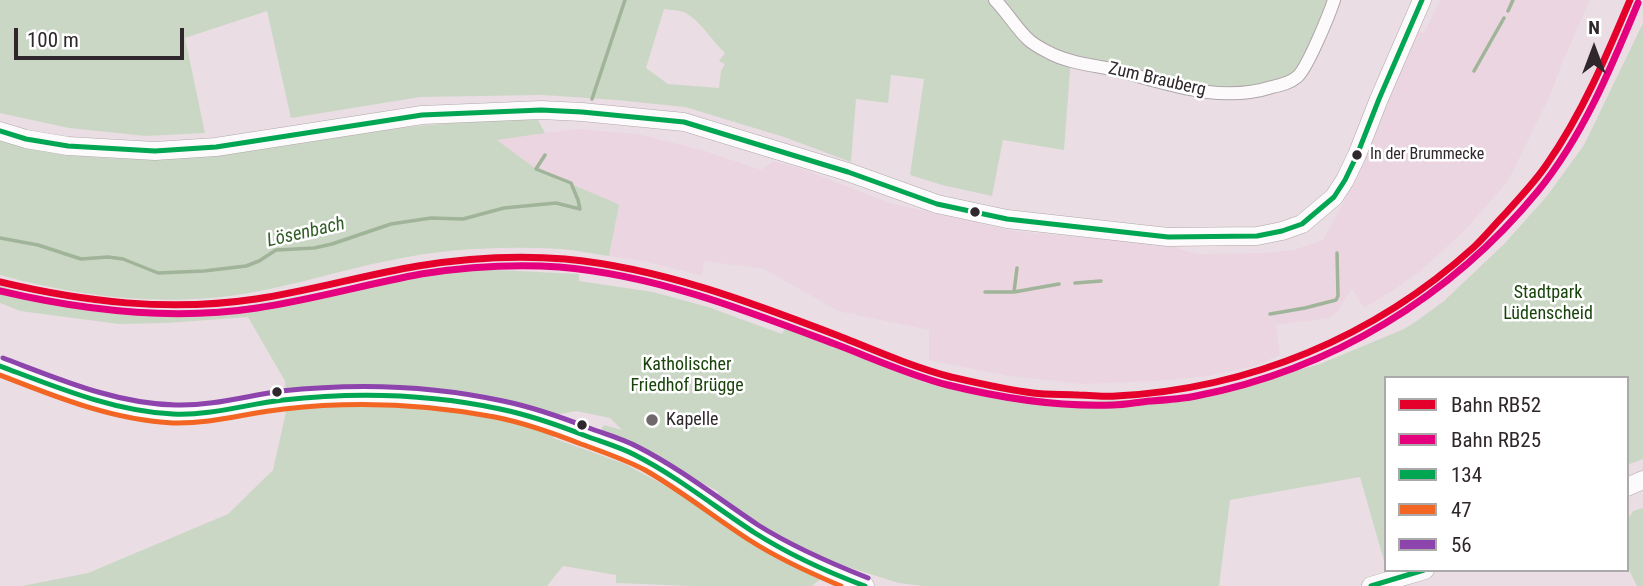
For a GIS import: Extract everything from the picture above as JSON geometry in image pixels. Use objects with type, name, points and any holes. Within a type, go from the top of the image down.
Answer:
[{"type":"main road","points":[[0,131],[26,139],[68,146],[155,151],[216,147],[422,116],[541,110],[582,112],[684,121],[848,172],[937,204],[1007,219],[1168,237],[1257,236],[1302,224],[1334,197],[1352,166],[1422,0]]},
{"type":"main road","points":[[0,366],[66,391],[145,411],[172,414],[207,413],[316,396],[365,395],[403,395],[501,409],[543,420],[635,455],[715,504],[756,534],[804,561],[865,586]]},
{"type":"main road","points":[[1371,586],[1417,572]]},
{"type":"street","name":"Zum Brauberg","points":[[995,0],[1029,41],[1070,62],[1088,64],[1171,86],[1224,94],[1258,92],[1287,83],[1299,75],[1334,0]]},
{"type":"shaded area","points":[[1440,0],[1590,0],[1550,96],[1505,185],[1462,233],[1419,272],[1392,291],[1364,308],[1352,289],[1337,312],[1329,318],[1276,325],[1280,355],[1255,366],[1209,376],[1082,384],[1008,376],[929,360],[929,330],[838,311],[764,269],[704,261],[702,276],[652,263],[609,256],[619,206],[536,169],[496,139],[578,129],[638,134],[702,150],[761,170],[773,161],[802,169],[890,203],[1013,231],[1172,243],[1179,249],[1198,254],[1294,250],[1323,240],[1355,181],[1391,86],[1417,30],[1424,33]]},
{"type":"green space","points":[[0,0],[1330,0],[1297,74],[1286,81],[1224,91],[1172,83],[1083,57],[1079,61],[1071,57],[1064,150],[1003,140],[992,196],[910,175],[924,79],[891,75],[888,103],[856,99],[851,162],[784,137],[685,107],[616,100],[543,95],[420,97],[291,118],[267,11],[185,38],[205,133],[146,136],[69,128],[0,113]],"holes":[[[664,9],[684,12],[692,17],[725,53],[719,61],[725,64],[721,71],[719,88],[668,84],[646,68]]]},
{"type":"green space","points":[[1643,23],[1643,459],[1629,464],[1629,376],[1384,376],[1384,561],[1360,477],[1230,500],[1219,586],[923,586],[899,583],[838,564],[812,586],[616,583],[616,575],[563,566],[547,586],[22,586],[88,573],[228,514],[273,470],[286,412],[285,381],[248,317],[119,324],[20,311],[0,303],[0,286],[28,294],[120,310],[218,311],[442,271],[477,269],[579,274],[579,281],[653,292],[708,307],[782,334],[785,328],[926,383],[1064,402],[1195,398],[1320,364],[1404,329],[1444,301],[1505,243],[1547,196],[1584,145]],"holes":[[[576,411],[610,418],[622,430],[604,425],[601,429],[719,492],[703,506],[625,464],[553,438],[560,414]]]},
{"type":"green space","points":[[537,118],[545,133],[497,140],[536,169],[618,204],[609,256],[540,248],[455,250],[392,260],[256,292],[184,300],[104,296],[0,275],[0,140],[33,149],[100,158],[167,158],[268,148],[385,129]]},
{"type":"green space","points":[[1643,508],[1643,586],[1637,586],[1629,570],[1629,517],[1633,511]]},
{"type":"waterway","points":[[592,99],[625,0]]},
{"type":"waterway","name":"Lösenbach","points":[[1508,11],[1513,0]]},
{"type":"waterway","name":"Lösenbach","points":[[1474,71],[1504,18]]},
{"type":"waterway","name":"Lösenbach","points":[[0,238],[38,245],[81,259],[123,259],[158,273],[246,266],[276,250],[332,244],[391,224],[431,218],[463,219],[504,208],[556,203],[580,209],[571,183],[536,169],[545,155]]},
{"type":"waterway","name":"Lösenbach","points":[[1270,314],[1336,300],[1337,253]]},
{"type":"waterway","points":[[1014,292],[1017,268]]},
{"type":"waterway","name":"Lösenbach","points":[[1075,283],[1101,281]]},
{"type":"waterway","name":"Lösenbach","points":[[985,292],[1014,292],[1059,284]]},
{"type":"rail line","name":"RB52","points":[[0,282],[95,300],[191,305],[276,296],[454,261],[510,257],[565,259],[636,270],[705,288],[923,368],[982,384],[1050,394],[1111,396],[1166,391],[1262,370],[1308,353],[1395,307],[1436,279],[1474,247],[1532,183],[1560,145],[1593,85],[1630,0]]},
{"type":"rail line","name":"RB25","points":[[0,291],[96,309],[193,314],[278,305],[438,272],[507,266],[559,267],[630,278],[699,296],[919,376],[988,394],[1030,401],[1092,405],[1122,405],[1190,397],[1246,384],[1341,348],[1427,296],[1467,264],[1504,229],[1538,191],[1569,148],[1606,77],[1638,3]]},
{"type":"transit line","name":"134","points":[[0,131],[26,139],[68,146],[155,151],[216,147],[422,115],[541,110],[582,112],[684,122],[848,172],[937,204],[1007,219],[1168,237],[1257,236],[1302,224],[1334,197],[1357,155],[1422,0]]},
{"type":"transit line","name":"56","points":[[3,358],[88,389],[154,404],[203,404],[281,391],[365,386],[448,392],[514,403],[632,444],[685,474],[771,533],[868,578]]},
{"type":"transit line","name":"134","points":[[0,366],[107,403],[173,414],[215,412],[283,400],[365,395],[419,397],[511,411],[629,452],[696,492],[768,541],[865,586]]},
{"type":"transit line","name":"47","points":[[0,375],[107,412],[173,423],[215,420],[284,409],[363,405],[442,409],[506,419],[549,432],[637,466],[762,548],[841,586]]},
{"type":"transit line","name":"134","points":[[1371,586],[1417,572]]},
{"type":"place","name":"In der Brummecke","points":[[1357,155]]},
{"type":"place","name":"Kapelle","points":[[652,420]]},
{"type":"park label","name":"Stadtpark Lüdenscheid","points":[[1548,303]]},
{"type":"park label","name":"Katholischer Friedhof Brügge","points":[[687,375]]}]
